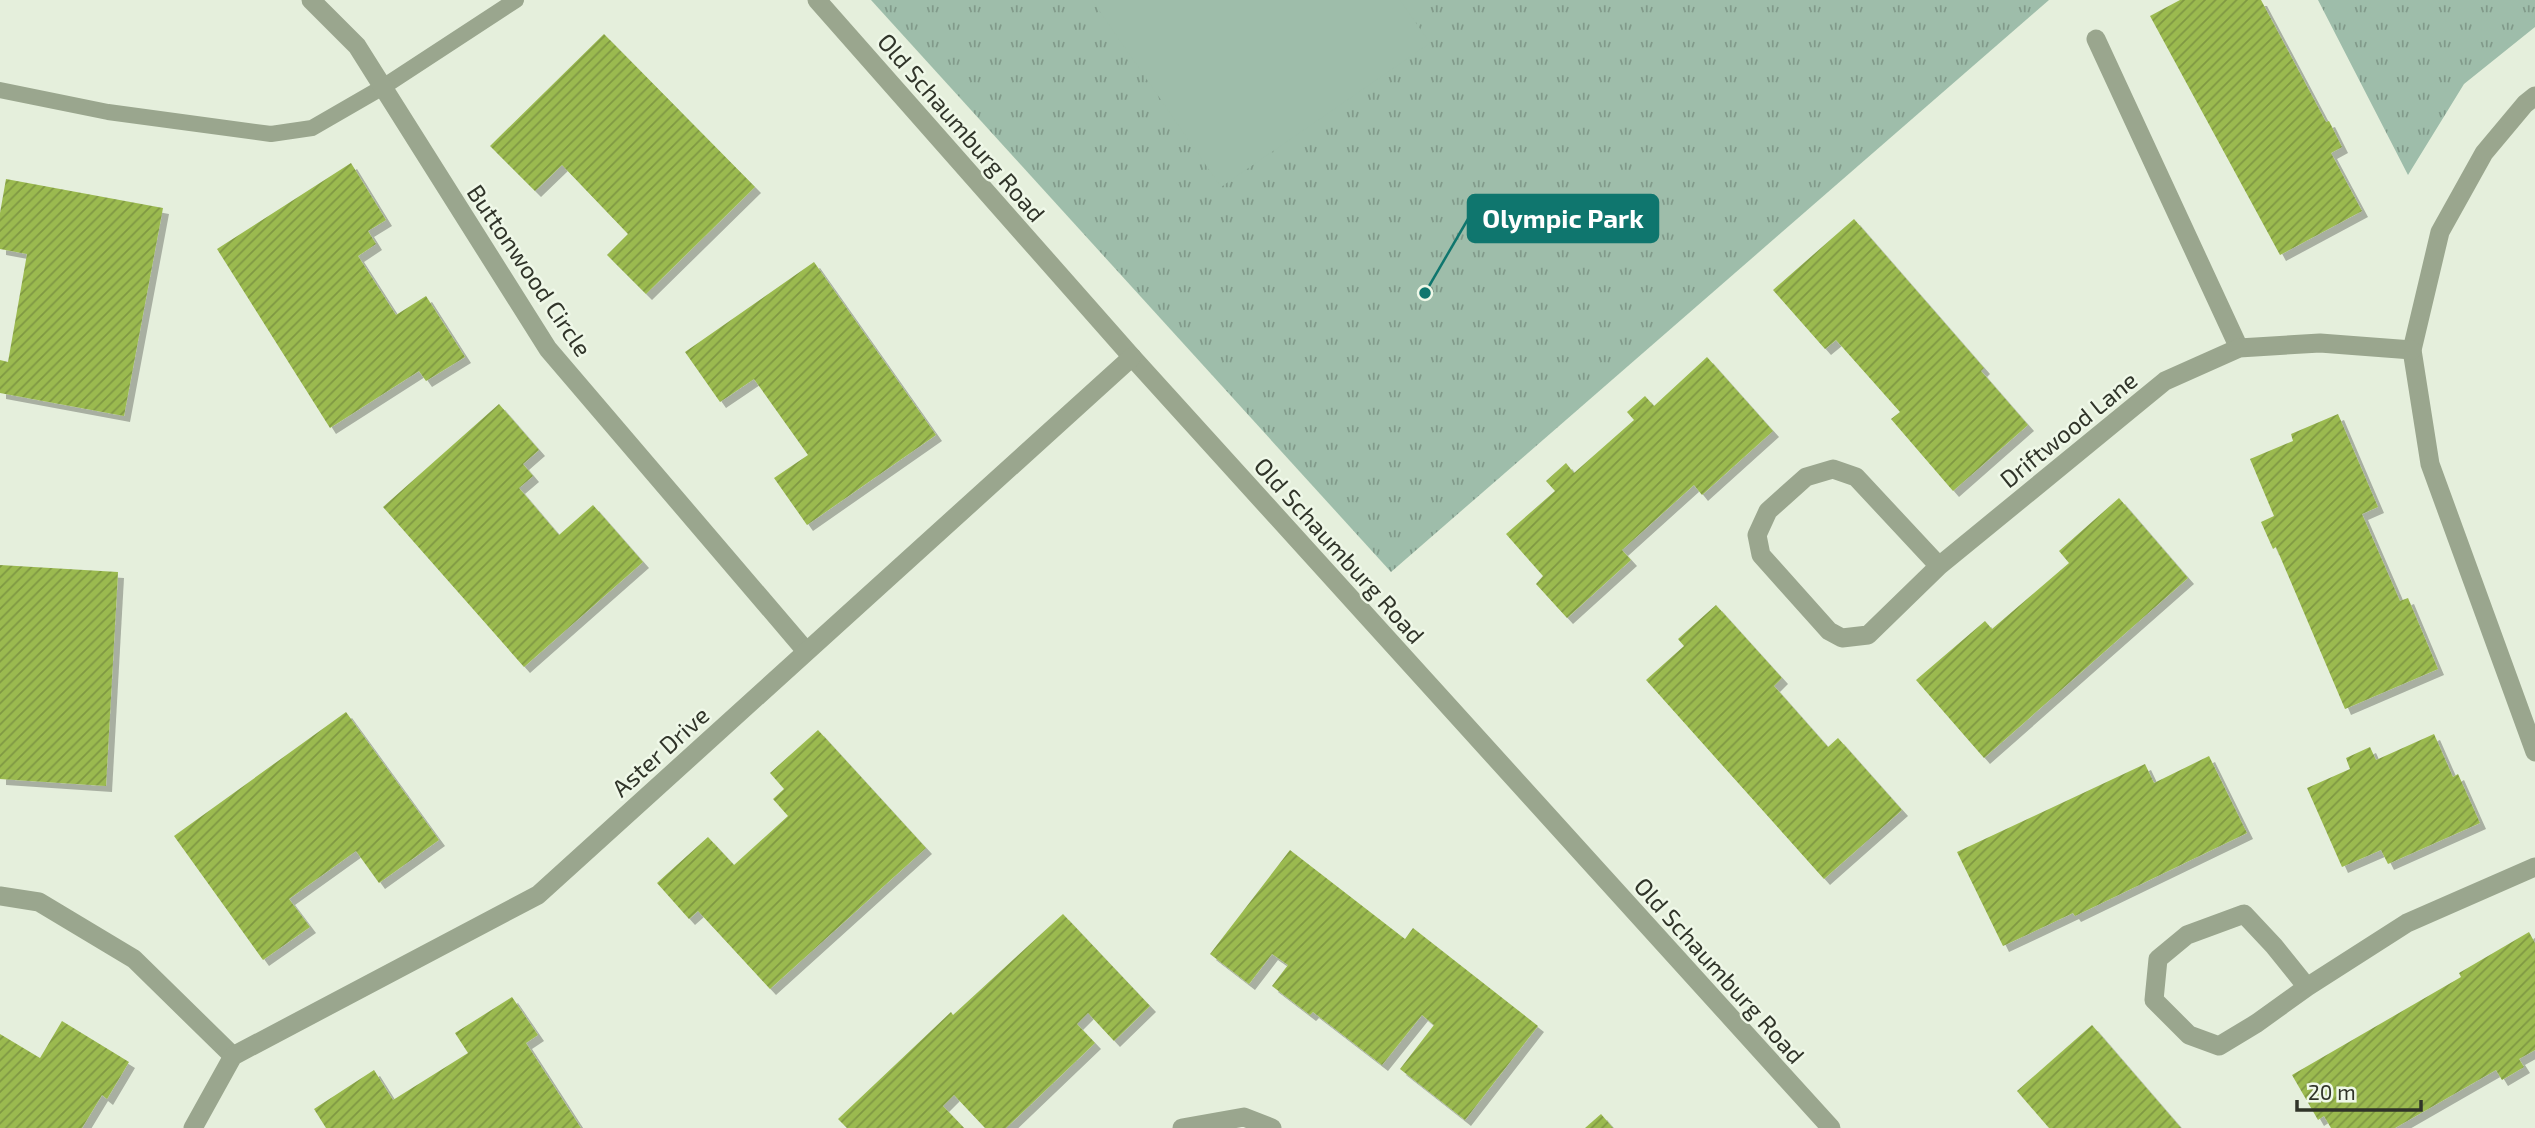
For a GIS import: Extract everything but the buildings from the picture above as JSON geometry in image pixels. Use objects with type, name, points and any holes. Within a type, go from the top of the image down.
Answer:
[{"type":"street","name":"Buttonwood Circle","points":[[311,0],[357,46],[548,349],[806,651]]},
{"type":"street","name":"Old Schaumburg Road","points":[[817,0],[1132,357],[1831,1128]]},
{"type":"street","points":[[2096,39],[2238,348]]},
{"type":"street","points":[[2535,96],[2525,104],[2484,153],[2441,232],[2412,350],[2430,464],[2535,752]]},
{"type":"street","name":"Driftwood Lane","points":[[1939,566],[1856,477],[1833,469],[1806,477],[1768,511],[1757,535],[1761,555],[1829,631],[1842,638],[1868,635],[1939,566],[2165,382],[2238,348],[2320,343],[2412,350]]},
{"type":"street","name":"Aster Drive","points":[[233,1056],[538,895],[1132,357]]},
{"type":"street","points":[[2307,987],[2244,914],[2187,935],[2158,959],[2154,1000],[2189,1035],[2219,1046],[2407,923],[2535,867]]},
{"type":"street","points":[[0,896],[39,902],[134,959],[233,1056],[193,1128]]},
{"type":"street","points":[[1182,1128],[1244,1117],[1272,1128]]},
{"type":"lane","points":[[0,90],[108,112],[271,134],[312,128],[383,87],[516,0]]},
{"type":"green space","points":[[871,0],[2049,0],[1391,572]]},
{"type":"green space","points":[[1092,0],[1400,0],[1430,43],[1221,187]]},
{"type":"green space","points":[[2318,0],[2535,0],[2535,27],[2464,84],[2408,175]]},
{"type":"place","name":"Olympic Park","points":[[1425,293]]}]
